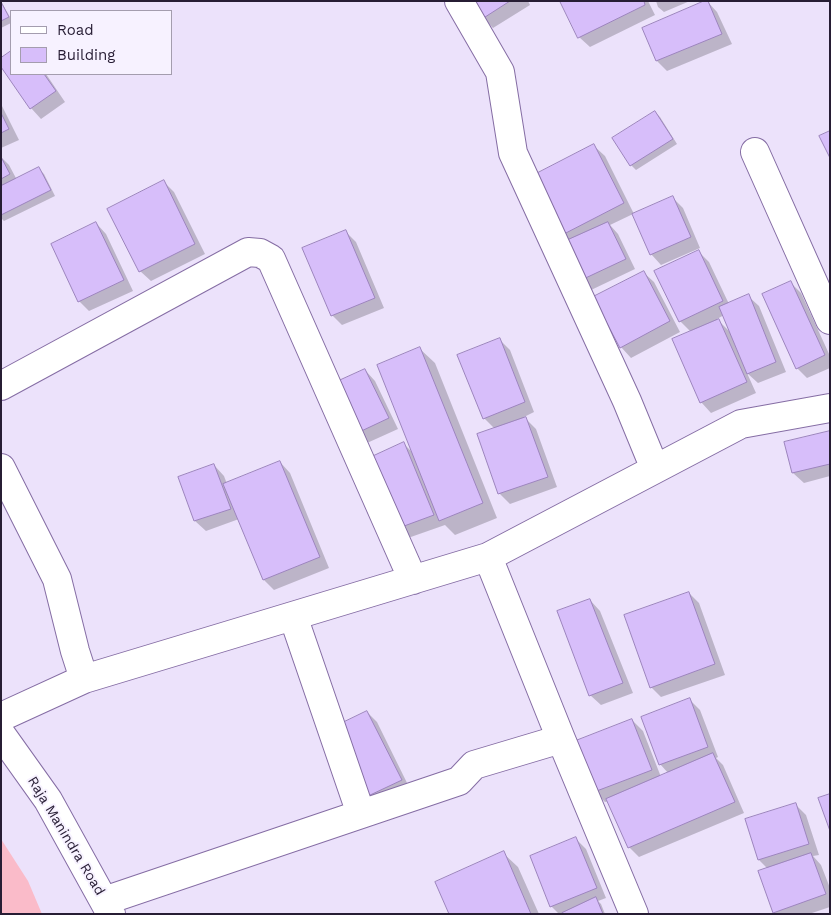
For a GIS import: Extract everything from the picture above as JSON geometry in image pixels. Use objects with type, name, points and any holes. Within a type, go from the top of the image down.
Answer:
[{"type":"street","points":[[459,1],[500,72],[513,153],[627,401],[655,469]]},
{"type":"street","points":[[754,152],[830,320]]},
{"type":"street","points":[[1,386],[248,252],[260,253],[271,259],[413,580]]},
{"type":"street","points":[[1,717],[84,679],[488,557],[741,424],[830,408]]},
{"type":"street","points":[[1,468],[56,580],[74,651],[84,679]]},
{"type":"street","points":[[488,557],[634,914]]},
{"type":"street","points":[[293,616],[361,814]]},
{"type":"street","name":"Raja Manindra Road","points":[[1,734],[48,800],[108,907]]},
{"type":"street","points":[[108,907],[361,814],[459,781],[474,765],[561,739]]},
{"type":"shaded area","points":[[1,839],[28,881],[42,914],[1,914]]},
{"type":"building","points":[[471,1],[510,1],[482,19]]},
{"type":"building","points":[[560,1],[644,1],[645,5],[578,38]]},
{"type":"building","points":[[704,1],[708,1],[722,34],[656,61],[642,28]]},
{"type":"building","points":[[1,2],[9,17],[1,21]]},
{"type":"building","points":[[10,52],[10,75],[45,75],[56,91],[30,109],[1,67],[1,58]]},
{"type":"building","points":[[655,111],[673,139],[630,166],[612,138]]},
{"type":"building","points":[[1,113],[9,129],[1,133]]},
{"type":"building","points":[[830,131],[830,158],[819,136]]},
{"type":"building","points":[[594,144],[624,203],[562,235],[532,176]]},
{"type":"building","points":[[1,157],[10,174],[1,179]]},
{"type":"building","points":[[39,167],[51,190],[1,215],[1,186]]},
{"type":"building","points":[[164,180],[195,244],[139,272],[107,209]]},
{"type":"building","points":[[673,196],[691,237],[650,255],[632,214]]},
{"type":"building","points":[[96,222],[124,280],[78,302],[51,244]]},
{"type":"building","points":[[608,222],[626,259],[577,282],[559,244]]},
{"type":"building","points":[[346,230],[375,298],[331,316],[302,248]]},
{"type":"building","points":[[699,250],[723,301],[679,322],[654,271]]},
{"type":"building","points":[[644,271],[670,321],[620,348],[593,297]]},
{"type":"building","points":[[791,281],[825,355],[796,369],[762,294]]},
{"type":"building","points":[[749,294],[776,362],[747,374],[719,307]]},
{"type":"building","points":[[719,319],[747,382],[700,403],[672,339]]},
{"type":"building","points":[[500,338],[525,402],[483,419],[457,355]]},
{"type":"building","points":[[420,347],[483,503],[439,521],[377,365]]},
{"type":"building","points":[[365,369],[389,418],[355,434],[332,384]]},
{"type":"building","points":[[526,417],[548,477],[498,494],[477,434]]},
{"type":"building","points":[[830,431],[830,464],[792,473],[784,442]]},
{"type":"building","points":[[404,442],[434,515],[396,529],[365,460]]},
{"type":"building","points":[[280,461],[320,557],[263,580],[223,484]]},
{"type":"building","points":[[214,464],[231,509],[194,521],[178,477]]},
{"type":"building","points":[[689,592],[715,664],[650,688],[624,615]]},
{"type":"building","points":[[590,599],[623,683],[589,696],[557,611]]},
{"type":"building","points":[[690,698],[708,747],[659,765],[641,717]]},
{"type":"building","points":[[367,711],[402,780],[368,796],[334,727]]},
{"type":"building","points":[[632,719],[652,770],[594,792],[573,742]]},
{"type":"building","points":[[713,753],[735,802],[628,848],[606,799]]},
{"type":"building","points":[[830,794],[830,831],[818,798]]},
{"type":"building","points":[[796,803],[809,844],[758,860],[745,819]]},
{"type":"building","points":[[576,837],[597,888],[550,907],[530,856]]},
{"type":"building","points":[[504,851],[531,914],[449,914],[435,882]]},
{"type":"building","points":[[811,853],[826,894],[773,913],[758,871]]},
{"type":"building","points":[[596,897],[603,914],[562,914],[562,913]]}]
